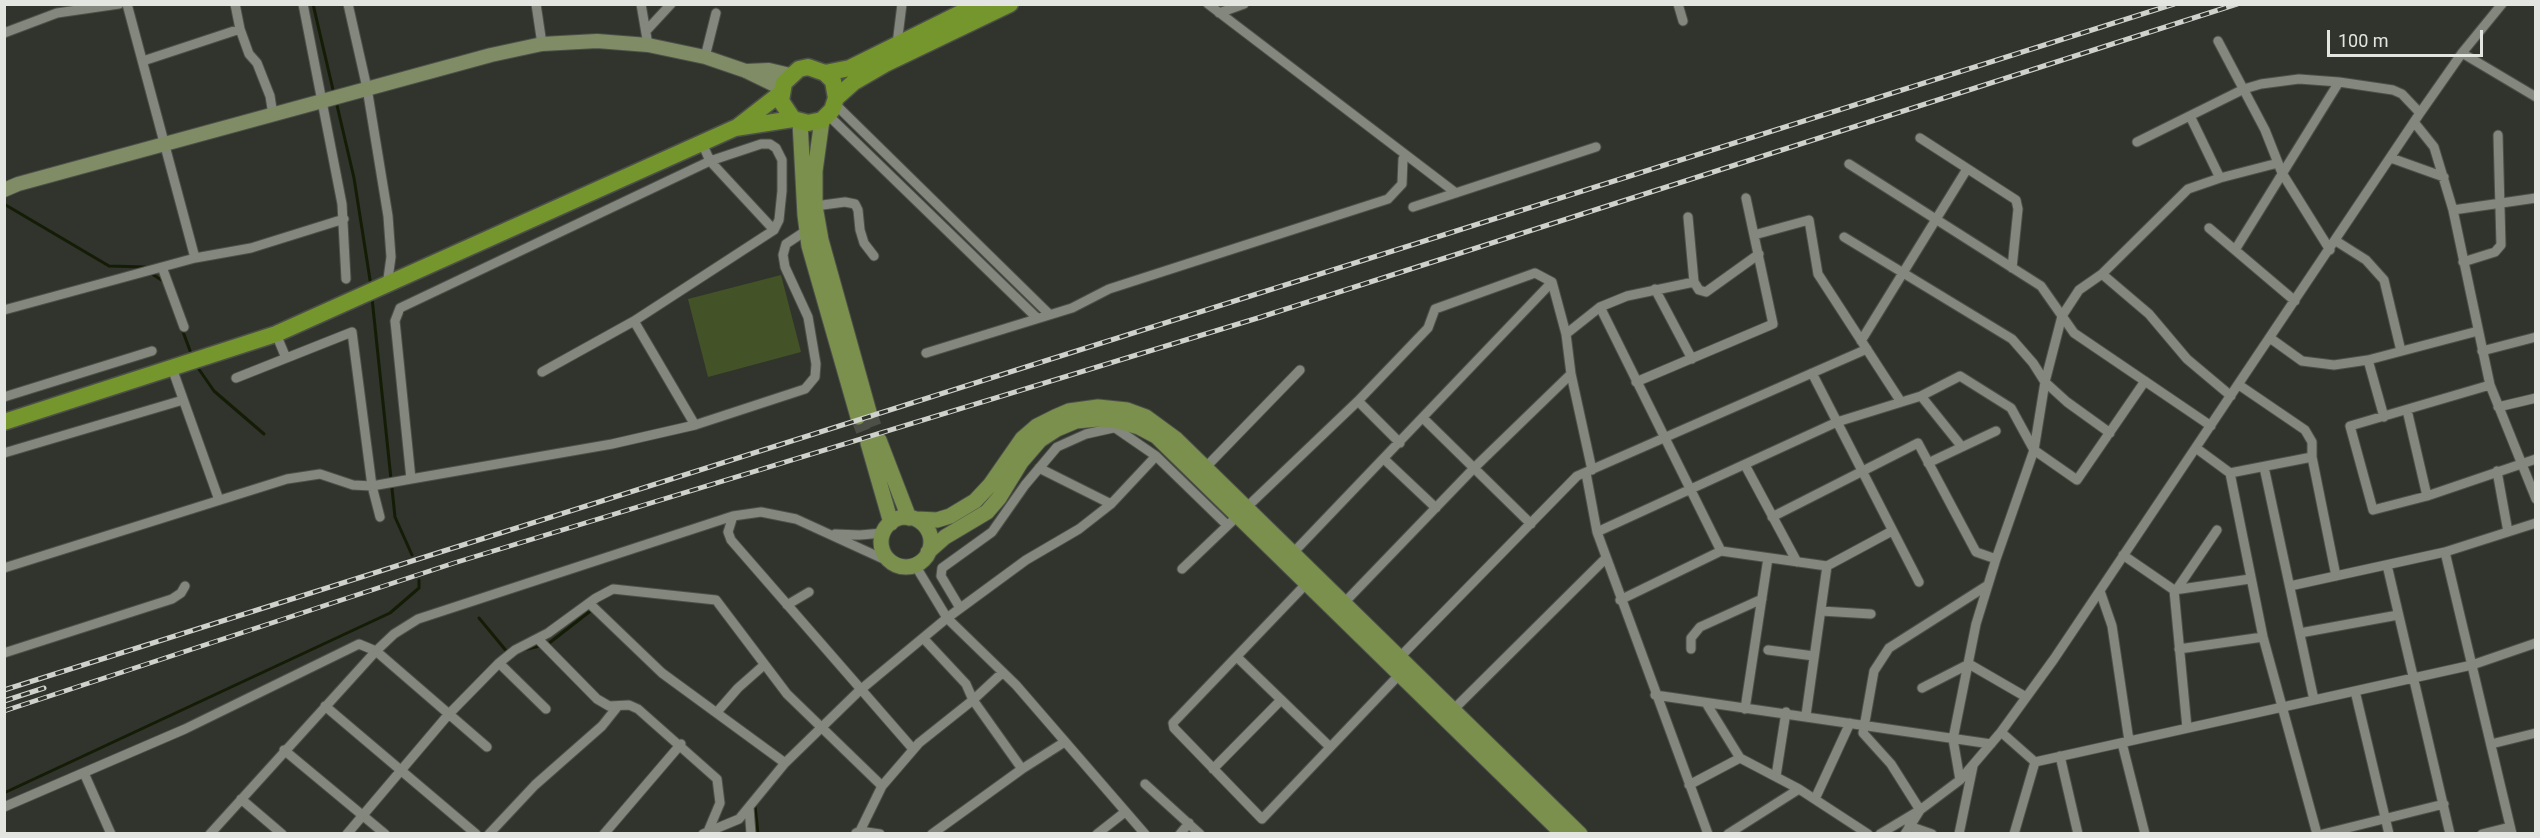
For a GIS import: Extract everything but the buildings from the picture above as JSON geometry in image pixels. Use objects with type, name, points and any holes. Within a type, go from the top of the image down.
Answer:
[{"type":"highway","points":[[4,422],[276,334],[358,300],[735,128],[808,68],[825,73],[850,68],[980,4]]},
{"type":"highway","points":[[735,128],[797,120],[831,109],[854,82],[1010,4]]},
{"type":"highway","points":[[825,73],[833,81],[831,109]]},
{"type":"highway","points":[[784,86],[784,108],[797,120]]},
{"type":"main road","points":[[797,120],[807,230],[818,279],[864,414],[820,240],[816,206],[817,151],[831,109]]},
{"type":"main road","points":[[887,528],[912,519],[938,520],[950,516],[975,501],[990,485],[1022,439],[1037,426],[1069,411],[1108,407],[1146,417],[1176,439],[1204,468],[1236,516],[1292,554],[1580,834]]},
{"type":"main road","points":[[928,552],[929,533],[912,519],[873,441],[887,528],[882,552],[890,562],[902,567],[915,565],[945,537],[987,512],[999,498],[1021,462],[1040,440],[1076,421],[1139,427],[1156,436],[1563,834]]},
{"type":"street","points":[[4,33],[57,13],[119,4]]},
{"type":"street","points":[[127,4],[195,258]]},
{"type":"street","points":[[235,4],[240,29],[249,54],[257,63],[270,96],[273,115]]},
{"type":"street","points":[[303,4],[327,100],[344,219],[346,279]]},
{"type":"street","points":[[348,4],[367,88],[391,238],[383,288]]},
{"type":"street","points":[[536,4],[542,44]]},
{"type":"street","points":[[641,4],[647,38]]},
{"type":"street","points":[[647,38],[671,4]]},
{"type":"street","points":[[897,44],[902,4]]},
{"type":"street","points":[[1208,4],[1456,193]]},
{"type":"street","points":[[1219,13],[1244,4]]},
{"type":"street","points":[[1678,4],[1683,21]]},
{"type":"street","points":[[1880,834],[1920,810],[1960,780],[2001,732],[2100,591],[2420,113],[2462,53],[2502,4]]},
{"type":"street","points":[[705,57],[716,13]]},
{"type":"street","points":[[143,61],[240,29]]},
{"type":"street","points":[[4,190],[11,182],[164,145],[367,88],[542,44],[647,38],[746,71],[769,70],[784,86]]},
{"type":"street","points":[[2218,41],[2265,130],[2282,173],[2330,250]]},
{"type":"street","points":[[2462,53],[2535,97]]},
{"type":"street","points":[[2137,142],[2244,89],[2280,80],[2340,82],[2393,90],[2402,94],[2420,113]]},
{"type":"street","points":[[2235,250],[2340,82]]},
{"type":"street","points":[[831,109],[1049,314]]},
{"type":"street","points":[[831,109],[1037,318]]},
{"type":"street","points":[[2190,116],[2220,177]]},
{"type":"street","points":[[2414,122],[2434,147],[2444,177],[2490,384],[2535,499]]},
{"type":"street","points":[[2463,262],[2500,248],[2502,236],[2498,135]]},
{"type":"street","points":[[1920,138],[2016,200],[2018,220],[2012,268]]},
{"type":"street","points":[[702,143],[710,160],[774,230]]},
{"type":"street","points":[[411,478],[395,321],[400,308],[710,160],[760,144],[770,144],[776,147],[782,160],[782,191],[779,220],[774,230],[634,321],[542,372]]},
{"type":"street","points":[[1413,207],[1596,147]]},
{"type":"street","points":[[926,353],[1072,308],[1109,289],[1388,199],[1402,184],[1403,159],[1406,155]]},
{"type":"street","points":[[2391,158],[2444,177]]},
{"type":"street","points":[[1960,780],[1953,739],[1976,624],[2034,450],[2045,382],[2062,316],[2079,290],[2102,274],[2188,189],[2220,177],[2278,163]]},
{"type":"street","points":[[1849,164],[2041,286],[2074,333],[2211,426]]},
{"type":"street","points":[[1399,658],[1577,476],[1812,373],[1864,345],[1903,273],[1967,169]]},
{"type":"street","points":[[1636,382],[1773,324],[1746,198]]},
{"type":"street","points":[[2453,210],[2535,198]]},
{"type":"street","points":[[816,206],[845,202],[855,204],[864,243],[874,256]]},
{"type":"street","points":[[1688,217],[1694,282],[1699,290],[1706,292],[1758,254]]},
{"type":"street","points":[[4,310],[195,258],[251,248],[344,219]]},
{"type":"street","points":[[1754,235],[1809,220],[1818,274],[1901,402]]},
{"type":"street","points":[[2209,228],[2295,301]]},
{"type":"street","points":[[4,568],[288,479],[320,474],[353,485],[383,485],[411,478],[612,444],[695,425],[805,389],[811,384],[816,364],[808,317],[785,267],[783,255],[786,244],[807,230]]},
{"type":"street","points":[[1844,237],[2012,339],[2045,382],[2067,402],[2110,433]]},
{"type":"street","points":[[2336,241],[2366,260],[2384,280],[2401,351]]},
{"type":"street","points":[[162,267],[184,327]]},
{"type":"street","points":[[1182,569],[1358,401],[1428,328],[1435,309],[1535,273],[1552,282],[1566,334],[1597,532],[1620,600],[1708,834]]},
{"type":"street","points":[[2102,274],[2149,314],[2187,359],[2231,396]]},
{"type":"street","points":[[1292,554],[1424,419],[1552,282]]},
{"type":"street","points":[[1566,334],[1600,307],[1627,296],[1694,282]]},
{"type":"street","points":[[1655,290],[1692,359]]},
{"type":"street","points":[[1600,307],[1721,551]]},
{"type":"street","points":[[634,321],[695,425]]},
{"type":"street","points":[[2270,339],[2302,361],[2316,365],[2368,360],[2478,331]]},
{"type":"street","points":[[236,378],[352,332],[372,486],[380,518]]},
{"type":"street","points":[[276,334],[286,358]]},
{"type":"street","points":[[2482,351],[2535,337]]},
{"type":"street","points":[[4,397],[152,351]]},
{"type":"street","points":[[2368,360],[2384,417]]},
{"type":"street","points":[[178,366],[183,400],[219,500]]},
{"type":"street","points":[[1204,468],[1300,370]]},
{"type":"street","points":[[1812,373],[1919,582]]},
{"type":"street","points":[[1343,604],[1474,468],[1571,374]]},
{"type":"street","points":[[1597,532],[1837,423],[1921,396],[1960,376],[2011,408],[2034,450],[2077,480],[2145,381]]},
{"type":"street","points":[[2490,384],[2350,426],[2373,510],[2427,495],[2535,459]]},
{"type":"street","points":[[2239,385],[2304,430],[2312,442],[2312,457],[2336,576]]},
{"type":"street","points":[[1921,396],[1962,447]]},
{"type":"street","points":[[2498,407],[2535,398]]},
{"type":"street","points":[[4,453],[183,400]]},
{"type":"street","points":[[1358,401],[1400,443]]},
{"type":"street","points":[[2407,410],[2427,495]]},
{"type":"street","points":[[1424,419],[1531,524]]},
{"type":"street","points":[[960,608],[940,576],[942,568],[992,532],[1057,447],[1111,424],[1236,516]]},
{"type":"street","points":[[1928,463],[1996,430]]},
{"type":"street","points":[[1772,517],[1918,443],[1976,552],[1996,559]]},
{"type":"street","points":[[2196,448],[2230,473],[2263,637],[2317,834]]},
{"type":"street","points":[[706,833],[736,821],[819,727],[960,608],[1026,560],[1079,529],[1111,504],[1156,456]]},
{"type":"street","points":[[2230,473],[2312,457]]},
{"type":"street","points":[[1384,459],[1436,508]]},
{"type":"street","points":[[1745,465],[1797,562]]},
{"type":"street","points":[[2264,467],[2314,700]]},
{"type":"street","points":[[1039,468],[1111,504]]},
{"type":"street","points":[[2497,471],[2508,532]]},
{"type":"street","points":[[210,834],[376,651],[394,634],[418,619],[733,516],[761,512],[774,513],[832,533],[890,562]]},
{"type":"street","points":[[733,516],[728,532],[731,540],[914,748]]},
{"type":"street","points":[[2290,586],[2445,552],[2535,523]]},
{"type":"street","points":[[832,533],[860,535],[887,528]]},
{"type":"street","points":[[2187,728],[2175,589],[2217,530]]},
{"type":"street","points":[[1620,600],[1721,551],[1827,566],[1892,531]]},
{"type":"street","points":[[2445,552],[2511,830],[2482,834]]},
{"type":"street","points":[[2123,555],[2175,589],[2250,579]]},
{"type":"street","points":[[1453,710],[1606,558]]},
{"type":"street","points":[[1745,709],[1768,558]]},
{"type":"street","points":[[915,565],[947,618],[1002,673],[1145,834]]},
{"type":"street","points":[[2387,565],[2450,834]]},
{"type":"street","points":[[1806,715],[1827,566]]},
{"type":"street","points":[[1306,584],[1238,658],[1173,723],[1174,728],[1262,819],[1399,675]]},
{"type":"street","points":[[1920,810],[1891,764],[1863,733],[1874,671],[1882,654],[1988,585]]},
{"type":"street","points":[[4,653],[172,599],[181,593],[185,586]]},
{"type":"street","points":[[347,834],[448,715],[499,663],[515,650],[538,639],[613,589],[716,600],[764,665],[819,727],[882,786]]},
{"type":"street","points":[[2100,591],[2112,627],[2125,742],[2145,834]]},
{"type":"street","points":[[787,605],[809,592]]},
{"type":"street","points":[[1690,649],[1691,638],[1700,627],[1762,599]]},
{"type":"street","points":[[589,603],[662,673],[785,763]]},
{"type":"street","points":[[1821,611],[1871,615]]},
{"type":"street","points":[[2300,633],[2398,615]]},
{"type":"street","points":[[2179,649],[2263,637]]},
{"type":"street","points":[[538,639],[592,695],[605,704],[632,706],[638,709],[681,744],[719,781],[720,803],[706,833]]},
{"type":"street","points":[[924,639],[966,684],[973,700],[1022,769]]},
{"type":"street","points":[[2035,762],[2472,665],[2535,643]]},
{"type":"street","points":[[4,807],[185,729],[359,644],[376,651],[486,747]]},
{"type":"street","points":[[1768,651],[1814,656]]},
{"type":"street","points":[[1238,658],[1330,747]]},
{"type":"street","points":[[499,663],[546,709]]},
{"type":"street","points":[[1969,664],[2026,697]]},
{"type":"street","points":[[1922,688],[1969,664]]},
{"type":"street","points":[[717,712],[738,688],[764,665]]},
{"type":"street","points":[[880,834],[858,832],[882,786],[914,748],[1002,673]]},
{"type":"street","points":[[2355,691],[2389,834]]},
{"type":"street","points":[[1655,695],[1745,709],[1786,712],[1991,744]]},
{"type":"street","points":[[1213,769],[1281,700]]},
{"type":"street","points":[[1706,703],[1740,758],[1799,789],[1868,834]]},
{"type":"street","points":[[325,706],[476,834]]},
{"type":"street","points":[[489,834],[535,785],[602,726],[618,706]]},
{"type":"street","points":[[1776,776],[1786,712]]},
{"type":"street","points":[[1815,799],[1850,723]]},
{"type":"street","points":[[2001,732],[2035,762]]},
{"type":"street","points":[[2491,744],[2535,733]]},
{"type":"street","points":[[932,834],[1022,769],[1063,743]]},
{"type":"street","points":[[604,834],[681,744]]},
{"type":"street","points":[[284,750],[385,834]]},
{"type":"street","points":[[2060,756],[2078,834]]},
{"type":"street","points":[[1689,785],[1740,758]]},
{"type":"street","points":[[2014,834],[2035,762]]},
{"type":"street","points":[[1959,834],[1974,764]]},
{"type":"street","points":[[84,772],[111,834]]},
{"type":"street","points":[[1145,784],[1200,834]]},
{"type":"street","points":[[1728,834],[1799,789]]},
{"type":"street","points":[[241,799],[282,834]]},
{"type":"street","points":[[2323,834],[2444,804]]},
{"type":"street","points":[[749,807],[751,834]]},
{"type":"street","points":[[1920,810],[1907,830],[1932,834]]},
{"type":"street","points":[[1096,834],[1125,812]]},
{"type":"street","points":[[1180,834],[1189,823]]},
{"type":"green space","points":[[781,275],[801,352],[708,377],[688,299]]},
{"type":"waterway","points":[[313,4],[334,94]]},
{"type":"waterway","points":[[336,101],[354,178],[371,286]]},
{"type":"waterway","points":[[4,204],[109,266],[145,267]]},
{"type":"waterway","points":[[149,272],[163,281]]},
{"type":"waterway","points":[[372,298],[395,517],[412,555]]},
{"type":"waterway","points":[[182,329],[192,356]]},
{"type":"waterway","points":[[196,365],[214,391],[264,434]]},
{"type":"waterway","points":[[4,793],[390,613],[419,588],[419,580]]},
{"type":"waterway","points":[[523,650],[548,644],[593,609]]},
{"type":"waterway","points":[[479,618],[508,653]]},
{"type":"waterway","points":[[755,806],[758,834]]},
{"type":"tunnel","points":[[869,412],[879,440]]},
{"type":"tunnel","points":[[858,417],[868,443]]},
{"type":"railway","points":[[4,690],[2174,4]]},
{"type":"railway","points":[[4,711],[454,563],[1261,317],[2237,4]]},
{"type":"railway","points":[[4,701],[44,688]]}]
